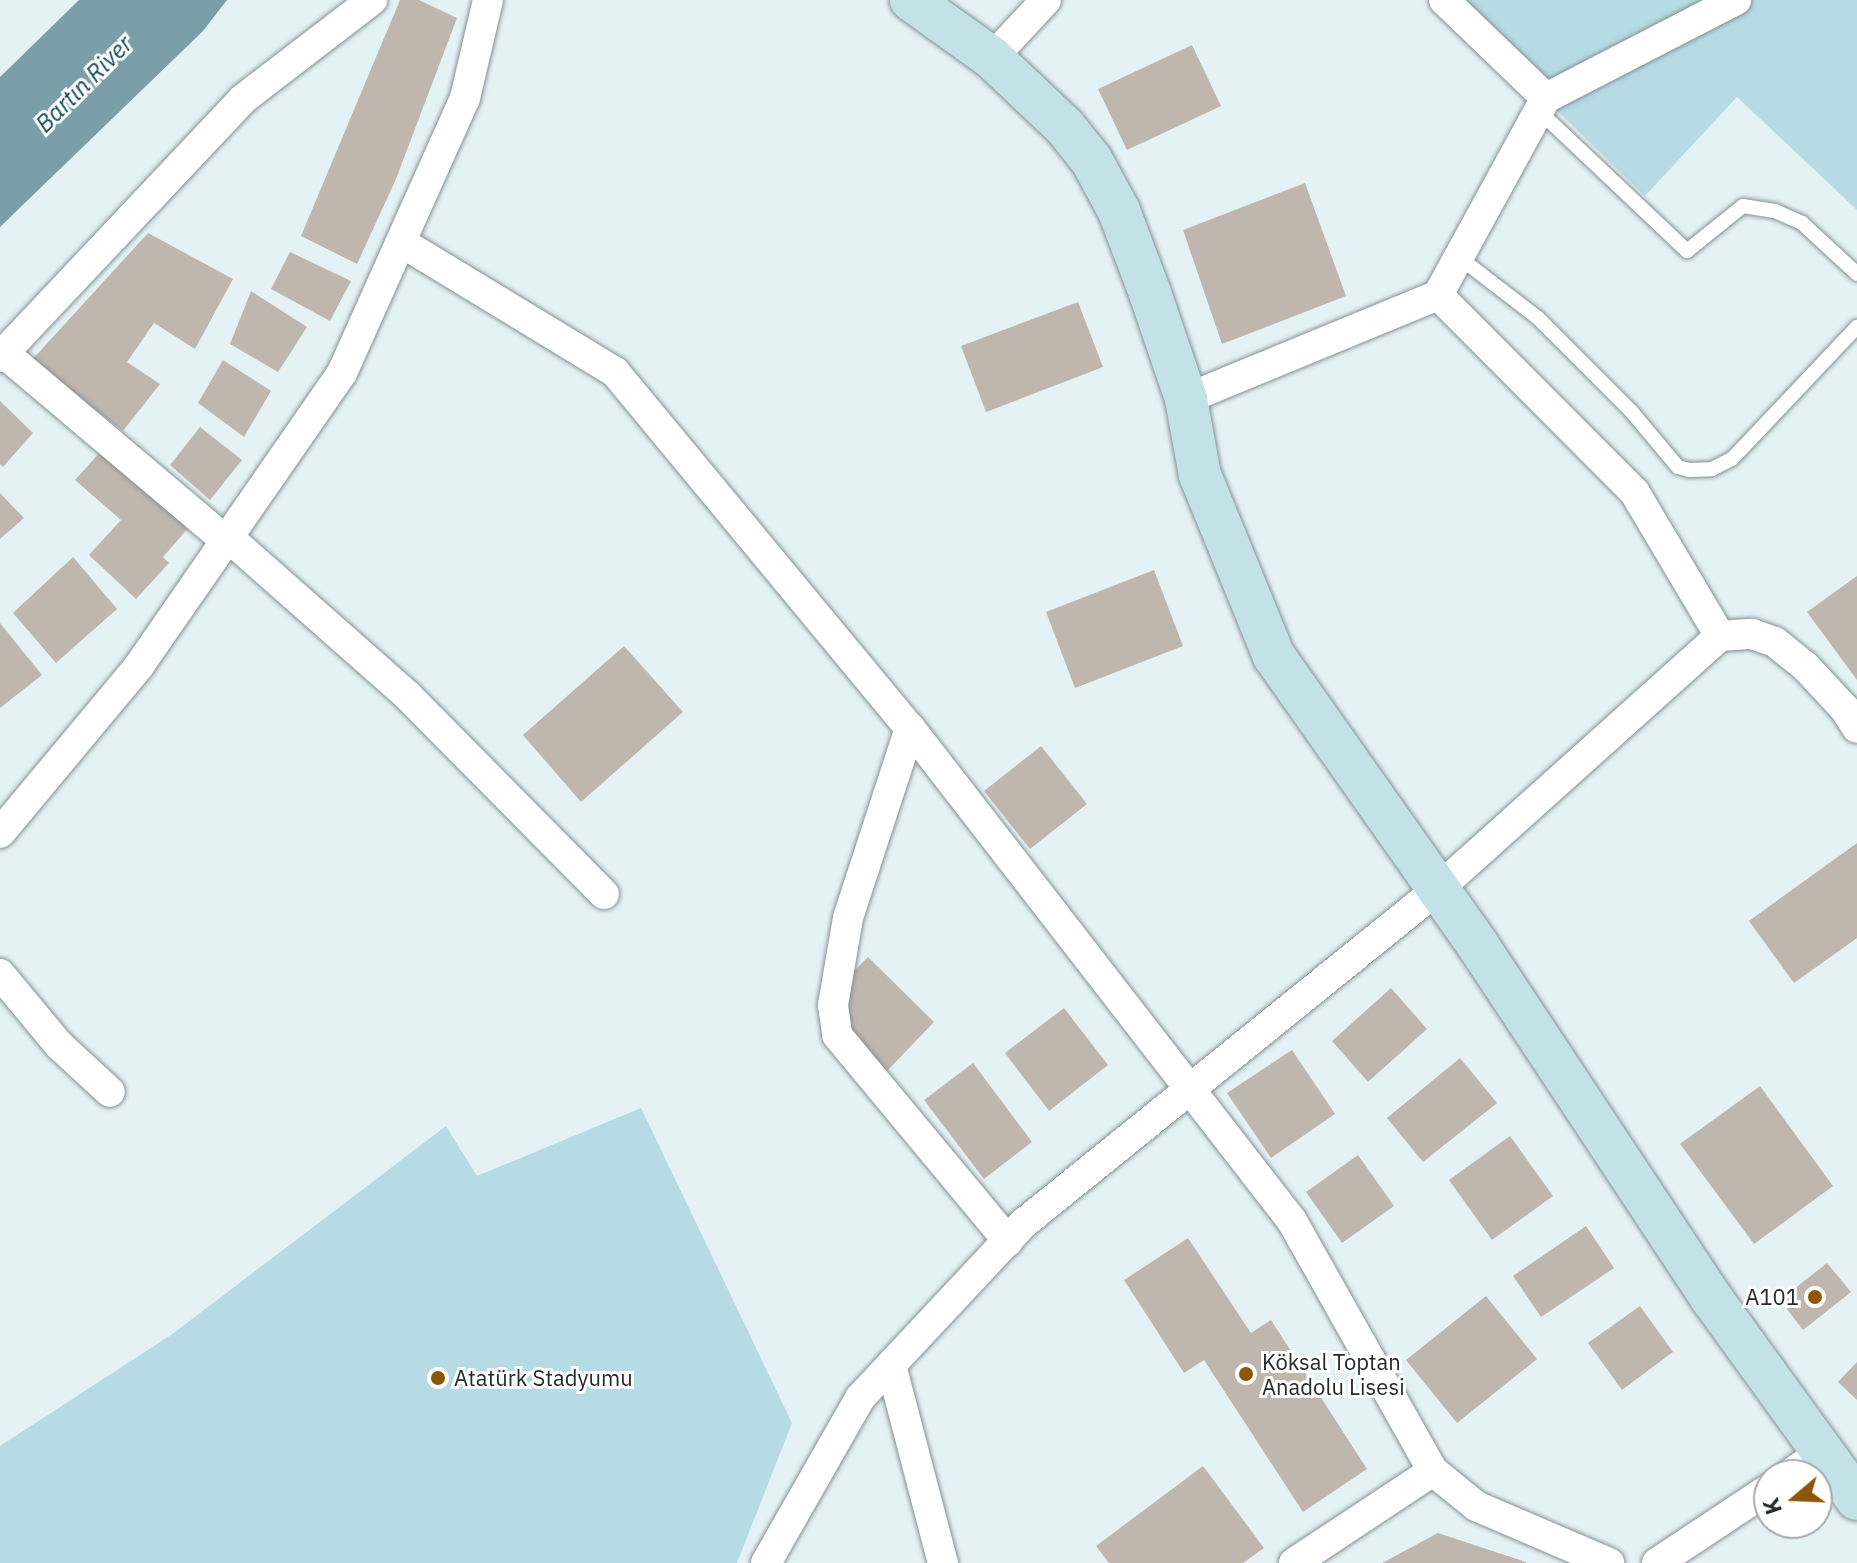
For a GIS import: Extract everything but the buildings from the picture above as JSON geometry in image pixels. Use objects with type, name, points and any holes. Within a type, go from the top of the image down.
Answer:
[{"type":"main road","points":[[911,0],[992,58],[1065,127],[1092,161],[1119,211],[1186,399],[1200,475],[1274,656],[1438,889],[1712,1299],[1857,1499]]},
{"type":"street","points":[[226,541],[2,356],[243,99],[372,0]]},
{"type":"street","points":[[0,833],[139,666],[342,373],[465,98],[488,0]]},
{"type":"street","points":[[992,58],[1046,0]]},
{"type":"street","points":[[1444,0],[1542,105]]},
{"type":"street","points":[[1186,399],[1438,295],[1542,105],[1736,0]]},
{"type":"street","points":[[401,242],[615,372],[910,728],[1292,1221],[1433,1471],[1476,1506],[1609,1563]]},
{"type":"street","points":[[1438,295],[1635,493],[1720,636]]},
{"type":"street","points":[[226,541],[229,538],[407,695],[604,894]]},
{"type":"street","points":[[766,1563],[860,1398],[1024,1223],[1192,1091],[1438,889],[1720,636],[1752,634],[1775,642],[1853,712]]},
{"type":"street","points":[[910,728],[848,918],[833,1005],[837,1035],[1008,1241]]},
{"type":"street","points":[[0,974],[59,1045],[110,1092]]},
{"type":"street","points":[[891,1365],[943,1563]]},
{"type":"street","points":[[1812,1459],[1823,1451]]},
{"type":"street","points":[[1294,1563],[1433,1471]]},
{"type":"street","points":[[1657,1563],[1753,1500]]},
{"type":"lane","points":[[1542,105],[1687,251],[1743,206],[1775,211],[1802,223],[1857,274]]},
{"type":"lane","points":[[1460,258],[1538,318],[1631,411],[1678,467],[1689,470],[1712,469],[1732,459],[1857,327]]},
{"type":"shaded area","points":[[1443,0],[1857,0],[1857,210],[1737,97],[1645,196]]},
{"type":"shaded area","name":"Atatürk Stadyumu","points":[[641,1108],[792,1423],[737,1563],[0,1563],[0,1446],[171,1335],[446,1126],[477,1176]]},
{"type":"water","name":"Bartın River","points":[[79,0],[227,0],[203,31],[0,227],[0,77]]},
{"type":"place","name":"A101","points":[[1815,1297]]},
{"type":"place","name":"Köksal Toptan Anadolu Lisesi","points":[[1246,1374]]},
{"type":"place","name":"Atatürk Stadyumu","points":[[438,1378]]}]
